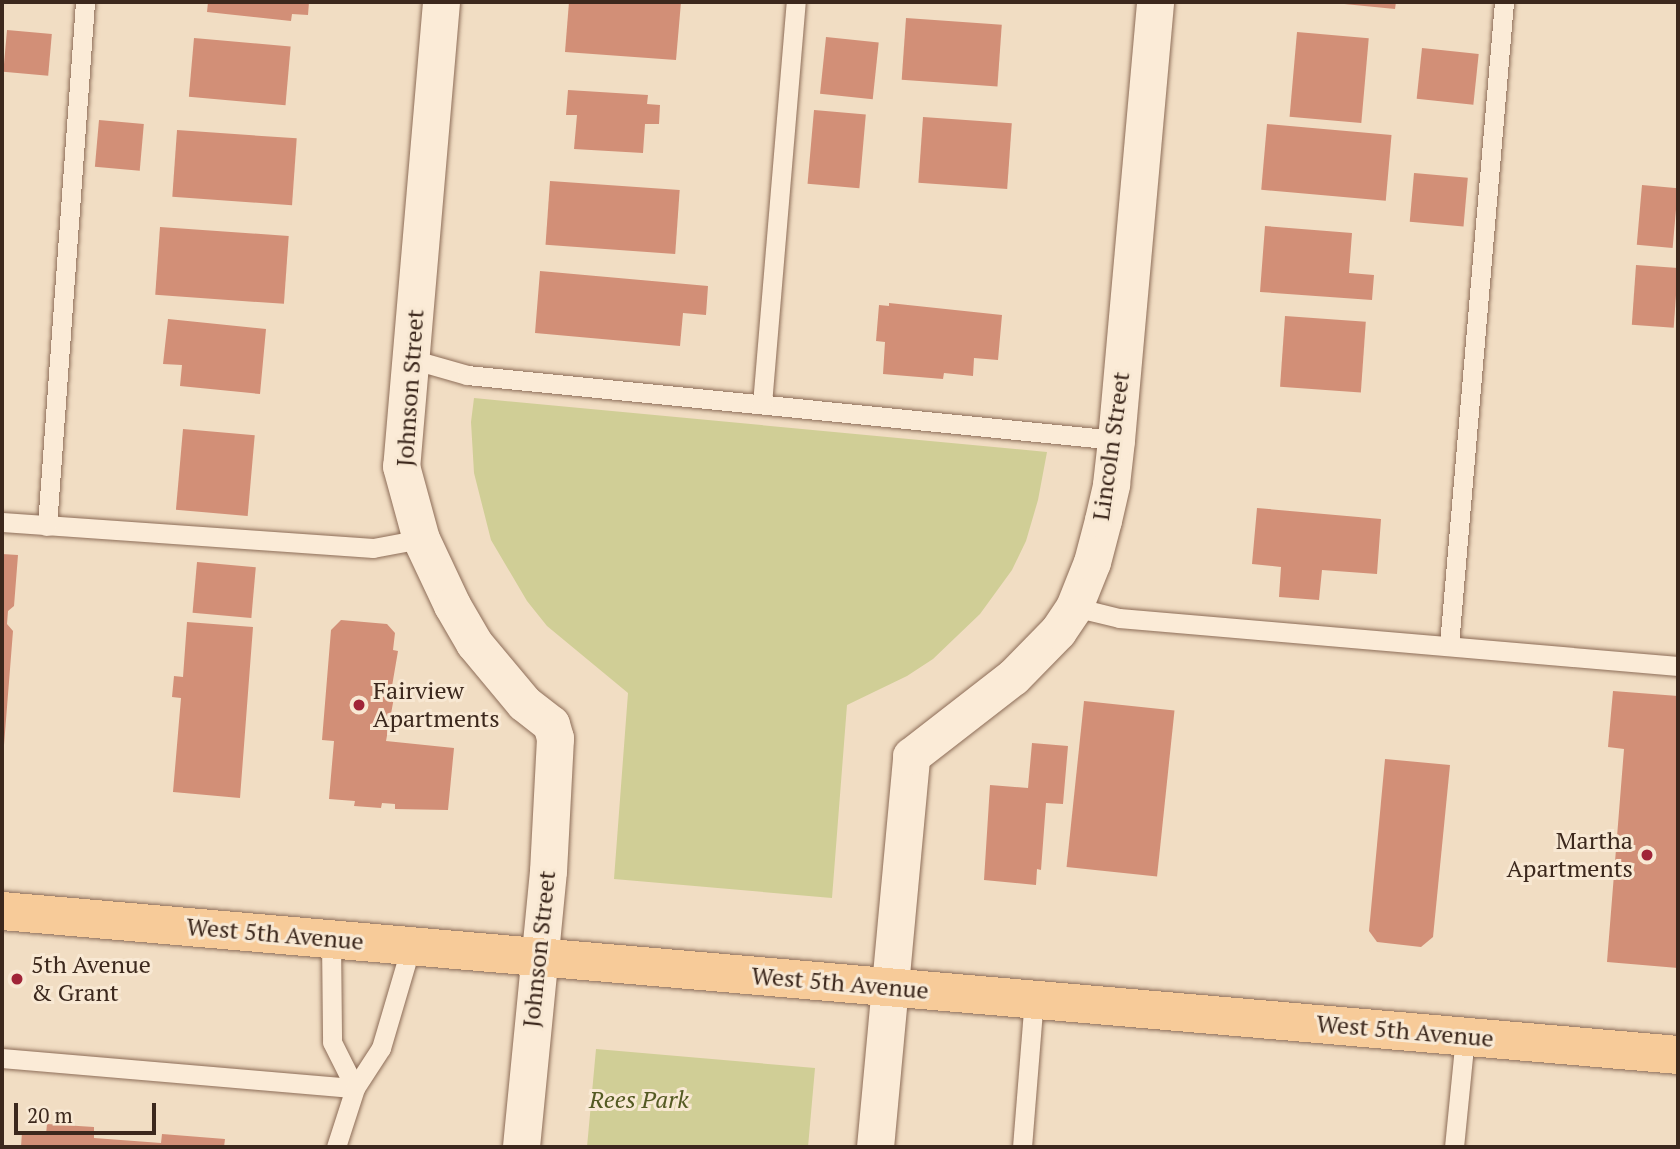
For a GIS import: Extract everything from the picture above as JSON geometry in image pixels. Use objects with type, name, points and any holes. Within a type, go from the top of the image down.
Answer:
[{"type":"main road","name":"West 5th Avenue","points":[[2,911],[1678,1055]]},
{"type":"street","name":"Johnson Street","points":[[441,2],[401,466],[421,539],[474,643],[501,678],[551,724],[553,731],[556,752],[540,957],[521,1147]]},
{"type":"street","name":"Lincoln Street","points":[[875,1147],[911,756],[1013,677],[1058,631],[1073,607],[1092,562],[1103,520],[1111,484],[1116,440],[1155,2]]},
{"type":"lane","points":[[47,526],[85,2]]},
{"type":"lane","points":[[761,404],[796,2]]},
{"type":"lane","points":[[1450,645],[1504,2]]},
{"type":"lane","points":[[411,359],[467,375],[1116,440]]},
{"type":"lane","points":[[2,522],[373,548],[421,539]]},
{"type":"lane","points":[[1073,607],[1119,618],[1678,666]]},
{"type":"lane","points":[[331,939],[332,1042],[355,1088]]},
{"type":"lane","points":[[336,1147],[355,1088],[381,1048],[411,946]]},
{"type":"lane","points":[[1021,1147],[1034,999]]},
{"type":"lane","points":[[1454,1147],[1465,1036]]},
{"type":"lane","points":[[2,1058],[355,1088]]},
{"type":"green space","points":[[474,398],[1047,452],[1038,500],[1026,541],[1012,570],[980,614],[933,659],[907,676],[847,705],[832,898],[614,879],[628,693],[547,626],[527,601],[491,540],[474,473],[471,422]]},
{"type":"green space","name":"Rees Park","points":[[596,1049],[815,1068],[808,1147],[587,1147]]},
{"type":"building","points":[[208,2],[309,2],[308,15],[292,14],[291,21],[207,12]]},
{"type":"building","points":[[569,2],[681,2],[676,60],[565,52]]},
{"type":"building","points":[[1324,2],[1396,2],[1395,9]]},
{"type":"building","points":[[906,18],[1002,25],[997,87],[902,80]]},
{"type":"building","points":[[7,30],[52,34],[48,76],[3,72]]},
{"type":"building","points":[[1297,32],[1369,38],[1361,123],[1290,117]]},
{"type":"building","points":[[826,37],[879,43],[873,99],[820,94]]},
{"type":"building","points":[[194,38],[291,46],[285,105],[189,97]]},
{"type":"building","points":[[1422,48],[1479,54],[1473,105],[1417,99]]},
{"type":"building","points":[[568,90],[648,95],[647,104],[660,105],[659,124],[645,124],[643,153],[574,149],[577,115],[566,115]]},
{"type":"building","points":[[814,110],[866,115],[859,188],[808,184]]},
{"type":"building","points":[[923,117],[1012,123],[1007,189],[918,183]]},
{"type":"building","points":[[99,120],[144,124],[140,171],[95,167]]},
{"type":"building","points":[[1267,124],[1392,135],[1386,201],[1261,190]]},
{"type":"building","points":[[177,130],[297,138],[292,205],[172,197]]},
{"type":"building","points":[[1414,173],[1468,178],[1464,227],[1410,222]]},
{"type":"building","points":[[550,181],[680,190],[675,254],[546,245]]},
{"type":"building","points":[[1642,185],[1678,188],[1673,248],[1637,245]]},
{"type":"building","points":[[1265,226],[1352,233],[1349,273],[1374,275],[1372,300],[1260,292]]},
{"type":"building","points":[[160,227],[289,236],[284,304],[155,295]]},
{"type":"building","points":[[1636,265],[1678,268],[1674,328],[1632,325]]},
{"type":"building","points":[[540,271],[708,286],[706,315],[683,313],[680,346],[535,333]]},
{"type":"building","points":[[889,303],[1002,315],[998,360],[974,358],[973,376],[944,373],[943,379],[883,374],[885,342],[876,341],[879,305],[889,306]]},
{"type":"building","points":[[1285,316],[1366,322],[1361,392],[1280,387]]},
{"type":"building","points":[[168,319],[266,329],[260,394],[180,386],[182,365],[163,364]]},
{"type":"building","points":[[183,429],[255,435],[248,516],[176,510]]},
{"type":"building","points":[[1257,508],[1381,519],[1377,574],[1322,570],[1319,600],[1279,597],[1281,567],[1252,564]]},
{"type":"building","points":[[2,554],[18,555],[14,606],[8,611],[7,624],[13,631],[4,745]]},
{"type":"building","points":[[197,562],[256,567],[251,618],[193,613]]},
{"type":"building","name":"Fairview Apartments","points":[[341,620],[387,624],[395,633],[393,650],[398,651],[391,692],[395,692],[386,741],[454,748],[448,810],[395,809],[395,804],[382,803],[381,808],[354,806],[355,801],[329,799],[334,741],[322,740],[331,630]]},
{"type":"building","points":[[187,622],[253,627],[240,798],[173,792],[181,698],[172,697],[174,676],[183,677]]},
{"type":"building","name":"Martha Apartments","points":[[1613,691],[1678,696],[1678,968],[1607,962],[1624,749],[1608,747]]},
{"type":"building","points":[[1084,701],[1175,711],[1157,877],[1067,867]]},
{"type":"building","points":[[1032,743],[1068,746],[1063,804],[1046,803],[1041,870],[1037,869],[1036,885],[984,880],[990,785],[1028,788]]},
{"type":"building","points":[[1385,759],[1450,765],[1433,937],[1421,947],[1377,942],[1369,931]]},
{"type":"building","points":[[47,1124],[94,1127],[94,1138],[161,1143],[162,1134],[225,1139],[224,1147],[21,1147],[22,1132],[46,1134]]},
{"type":"place","name":"Fairview Apartments","points":[[359,705]]},
{"type":"place","name":"Martha Apartments","points":[[1647,855]]},
{"type":"place","name":"5th Avenue & Grant","points":[[17,979]]}]
